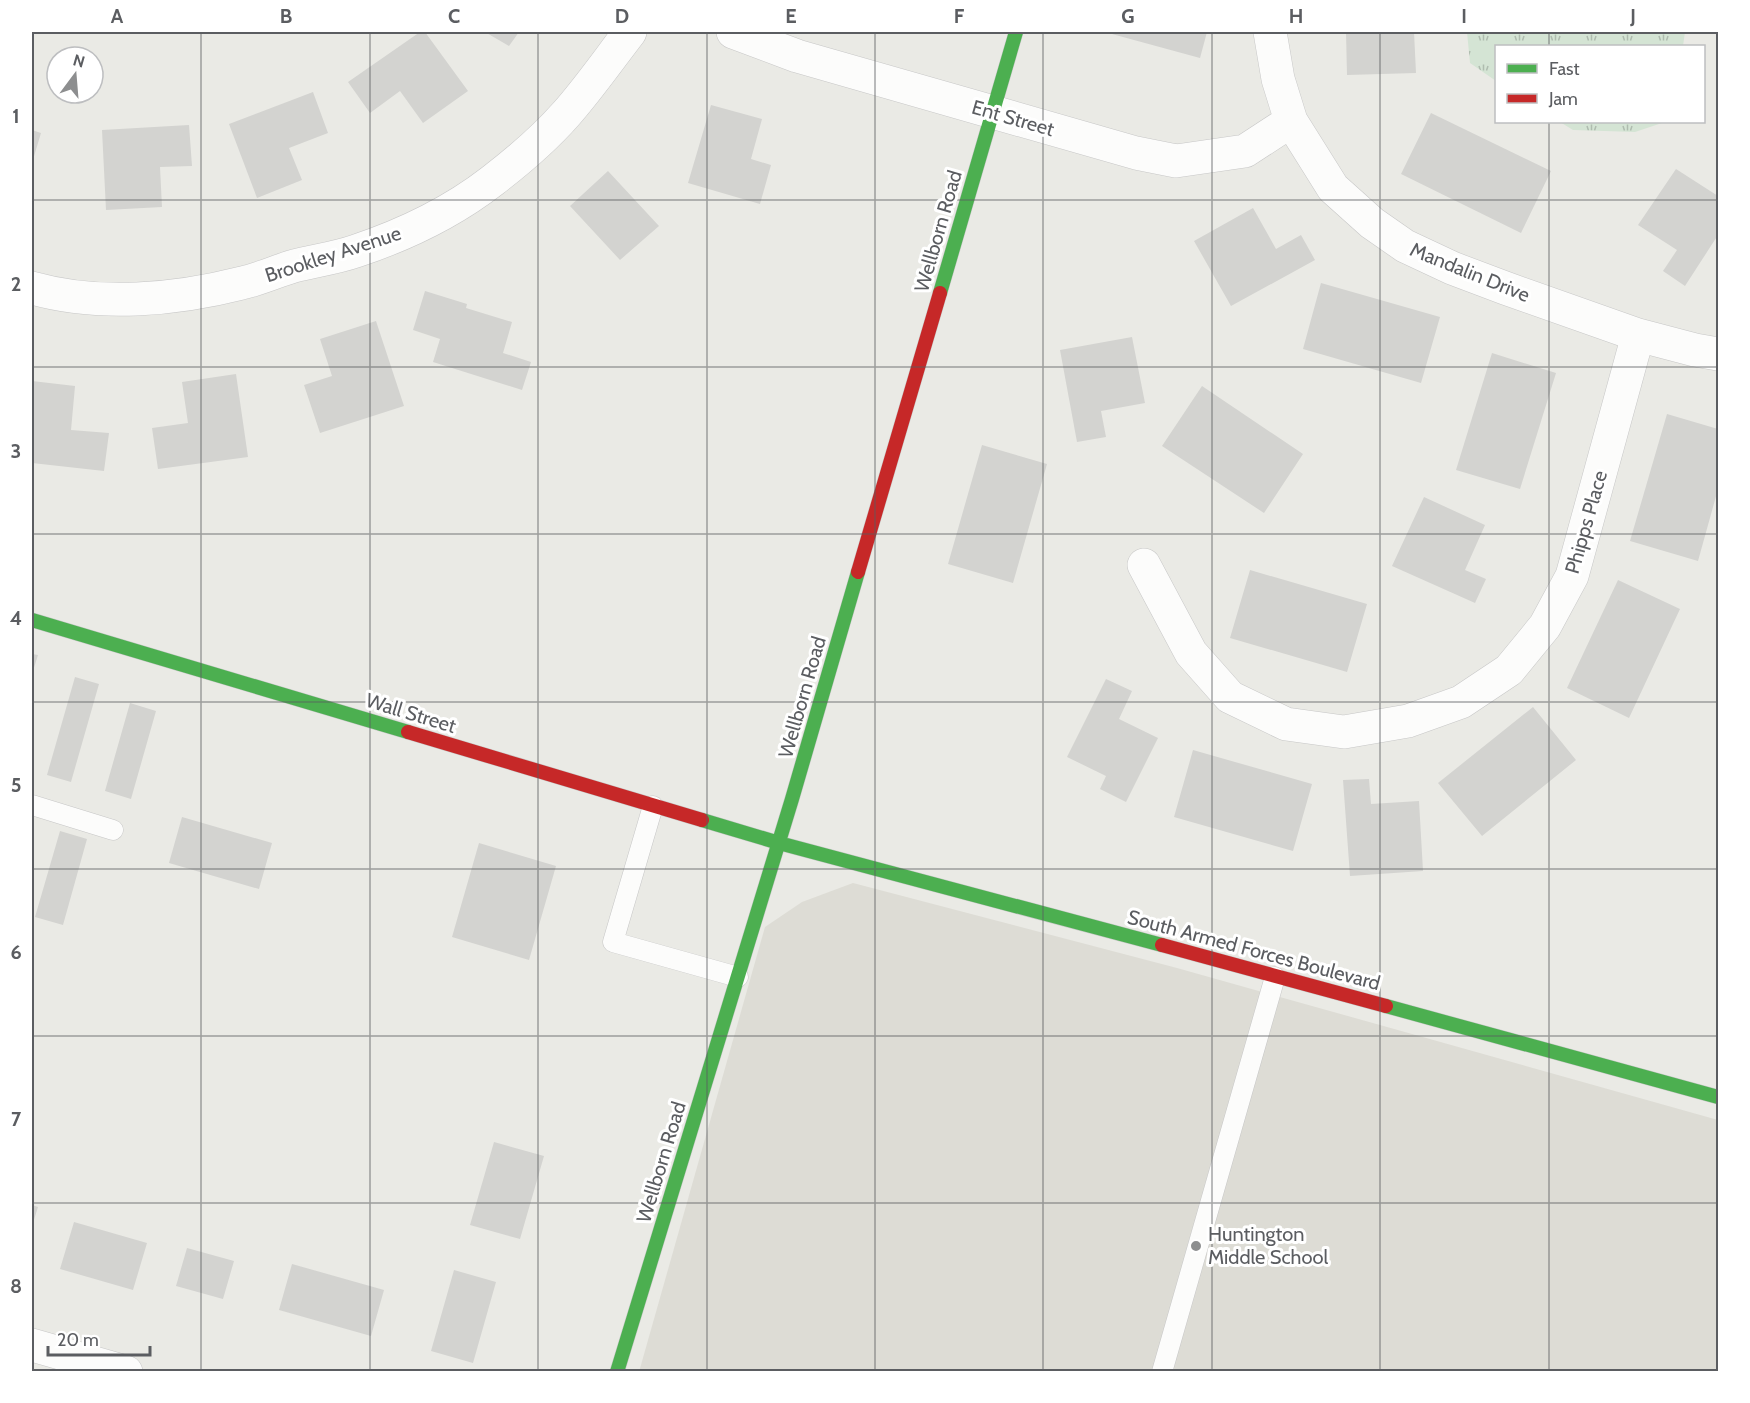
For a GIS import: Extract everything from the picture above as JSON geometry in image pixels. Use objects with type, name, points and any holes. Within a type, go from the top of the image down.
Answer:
[{"type":"street","name":"Brookley Avenue","points":[[32,288],[92,298],[142,299],[194,294],[244,283],[292,267],[354,252],[402,234],[448,211],[490,182],[530,150],[566,114],[630,32]]},
{"type":"street","name":"Ent Street","points":[[733,32],[797,56],[1136,153],[1176,161],[1245,151],[1291,121]]},
{"type":"street","name":"Wellborn Road","points":[[617,1371],[779,843],[1016,32]]},
{"type":"street","name":"Mandalin Drive","points":[[1270,32],[1278,79],[1291,121],[1333,188],[1372,223],[1405,246],[1452,268],[1638,335],[1719,354]]},
{"type":"street","name":"Phipps Place","points":[[1144,566],[1191,653],[1230,697],[1286,724],[1344,732],[1408,721],[1461,702],[1509,670],[1545,627],[1572,576],[1638,335]]},
{"type":"street","name":"Wall Street","points":[[32,620],[779,843]]},
{"type":"street","name":"South Armed Forces Boulevard","points":[[779,843],[1719,1097]]},
{"type":"street","points":[[32,1345],[126,1371]]},
{"type":"lane","points":[[32,806],[113,830]]},
{"type":"lane","points":[[653,806],[613,942],[738,977]]},
{"type":"lane","points":[[1162,1371],[1275,977]]},
{"type":"shaded area","name":"Huntington Middle School","points":[[853,883],[1177,968],[1718,1120],[1718,1371],[639,1372],[765,927],[802,902]]},
{"type":"green space","points":[[1467,32],[1685,32],[1683,45],[1495,45],[1495,80],[1470,63]]},
{"type":"green space","points":[[1562,123],[1662,123],[1635,132],[1573,130]]},
{"type":"building","points":[[420,32],[425,32],[468,91],[423,123],[400,91],[370,113],[348,82]]},
{"type":"building","points":[[485,32],[519,32],[509,46]]},
{"type":"building","points":[[1113,32],[1207,32],[1200,58],[1112,34]]},
{"type":"building","points":[[1346,32],[1414,32],[1416,73],[1347,75]]},
{"type":"building","points":[[313,92],[328,133],[289,148],[302,180],[257,198],[229,124]]},
{"type":"building","points":[[711,105],[762,119],[751,159],[771,165],[760,204],[688,183]]},
{"type":"building","points":[[1431,113],[1551,171],[1521,233],[1401,174]]},
{"type":"building","points":[[189,125],[192,166],[160,167],[162,207],[106,210],[102,130]]},
{"type":"building","points":[[32,130],[41,133],[32,163]]},
{"type":"building","points":[[1676,169],[1718,196],[1718,235],[1685,286],[1663,271],[1677,250],[1638,225]]},
{"type":"building","points":[[608,171],[659,226],[620,260],[570,206]]},
{"type":"building","points":[[1253,208],[1276,249],[1301,235],[1315,260],[1231,306],[1194,241]]},
{"type":"building","points":[[1321,283],[1440,317],[1421,383],[1303,349]]},
{"type":"building","points":[[425,291],[467,304],[466,308],[512,322],[503,353],[531,362],[522,390],[433,362],[440,339],[413,330]]},
{"type":"building","points":[[376,321],[404,406],[320,433],[304,385],[332,376],[320,339]]},
{"type":"building","points":[[1132,337],[1145,403],[1101,411],[1106,437],[1077,442],[1060,350]]},
{"type":"building","points":[[1492,353],[1556,373],[1520,489],[1456,470]]},
{"type":"building","points":[[236,374],[248,457],[158,469],[152,428],[188,423],[182,382]]},
{"type":"building","points":[[32,381],[75,386],[71,430],[109,433],[104,471],[32,463]]},
{"type":"building","points":[[1202,386],[1303,454],[1264,513],[1162,446]]},
{"type":"building","points":[[1667,414],[1718,429],[1718,489],[1698,561],[1630,541]]},
{"type":"building","points":[[982,445],[1047,464],[1013,583],[948,564]]},
{"type":"building","points":[[1424,497],[1485,525],[1465,570],[1486,579],[1475,603],[1392,566]]},
{"type":"building","points":[[1250,570],[1367,604],[1347,672],[1230,638]]},
{"type":"building","points":[[1618,580],[1680,609],[1629,718],[1567,688]]},
{"type":"building","points":[[32,654],[38,655],[32,674]]},
{"type":"building","points":[[75,677],[99,684],[71,782],[47,775]]},
{"type":"building","points":[[1106,679],[1132,691],[1119,719],[1158,738],[1126,802],[1100,789],[1106,776],[1067,757]]},
{"type":"building","points":[[130,703],[156,711],[131,799],[105,791]]},
{"type":"building","points":[[1533,707],[1576,760],[1482,836],[1438,783]]},
{"type":"building","points":[[1193,750],[1312,784],[1293,851],[1174,817]]},
{"type":"building","points":[[1369,779],[1371,804],[1419,801],[1423,871],[1350,876],[1343,780]]},
{"type":"building","points":[[182,817],[272,843],[259,889],[169,863]]},
{"type":"building","points":[[60,831],[87,839],[63,925],[35,917]]},
{"type":"building","points":[[479,843],[556,866],[529,960],[452,937]]},
{"type":"building","points":[[494,1142],[544,1156],[520,1239],[470,1225]]},
{"type":"building","points":[[32,1205],[38,1207],[32,1226]]},
{"type":"building","points":[[74,1222],[147,1243],[133,1290],[60,1269]]},
{"type":"building","points":[[187,1248],[234,1261],[223,1299],[176,1286]]},
{"type":"building","points":[[292,1264],[384,1290],[371,1336],[279,1310]]},
{"type":"building","points":[[454,1270],[496,1282],[473,1363],[431,1351]]},
{"type":"traffic: fast","points":[[940,293],[1016,32]]},
{"type":"traffic: fast","points":[[617,1372],[792,799],[858,572]]},
{"type":"traffic: fast","points":[[32,620],[408,732]]},
{"type":"traffic: fast","points":[[702,820],[779,843],[1162,945]]},
{"type":"traffic: fast","points":[[1386,1006],[1718,1097]]},
{"type":"traffic: jam","points":[[858,572],[940,293]]},
{"type":"traffic: jam","points":[[408,732],[702,820]]},
{"type":"traffic: jam","points":[[1162,945],[1386,1006]]},
{"type":"place","name":"Huntington Middle School","points":[[1196,1246]]}]
